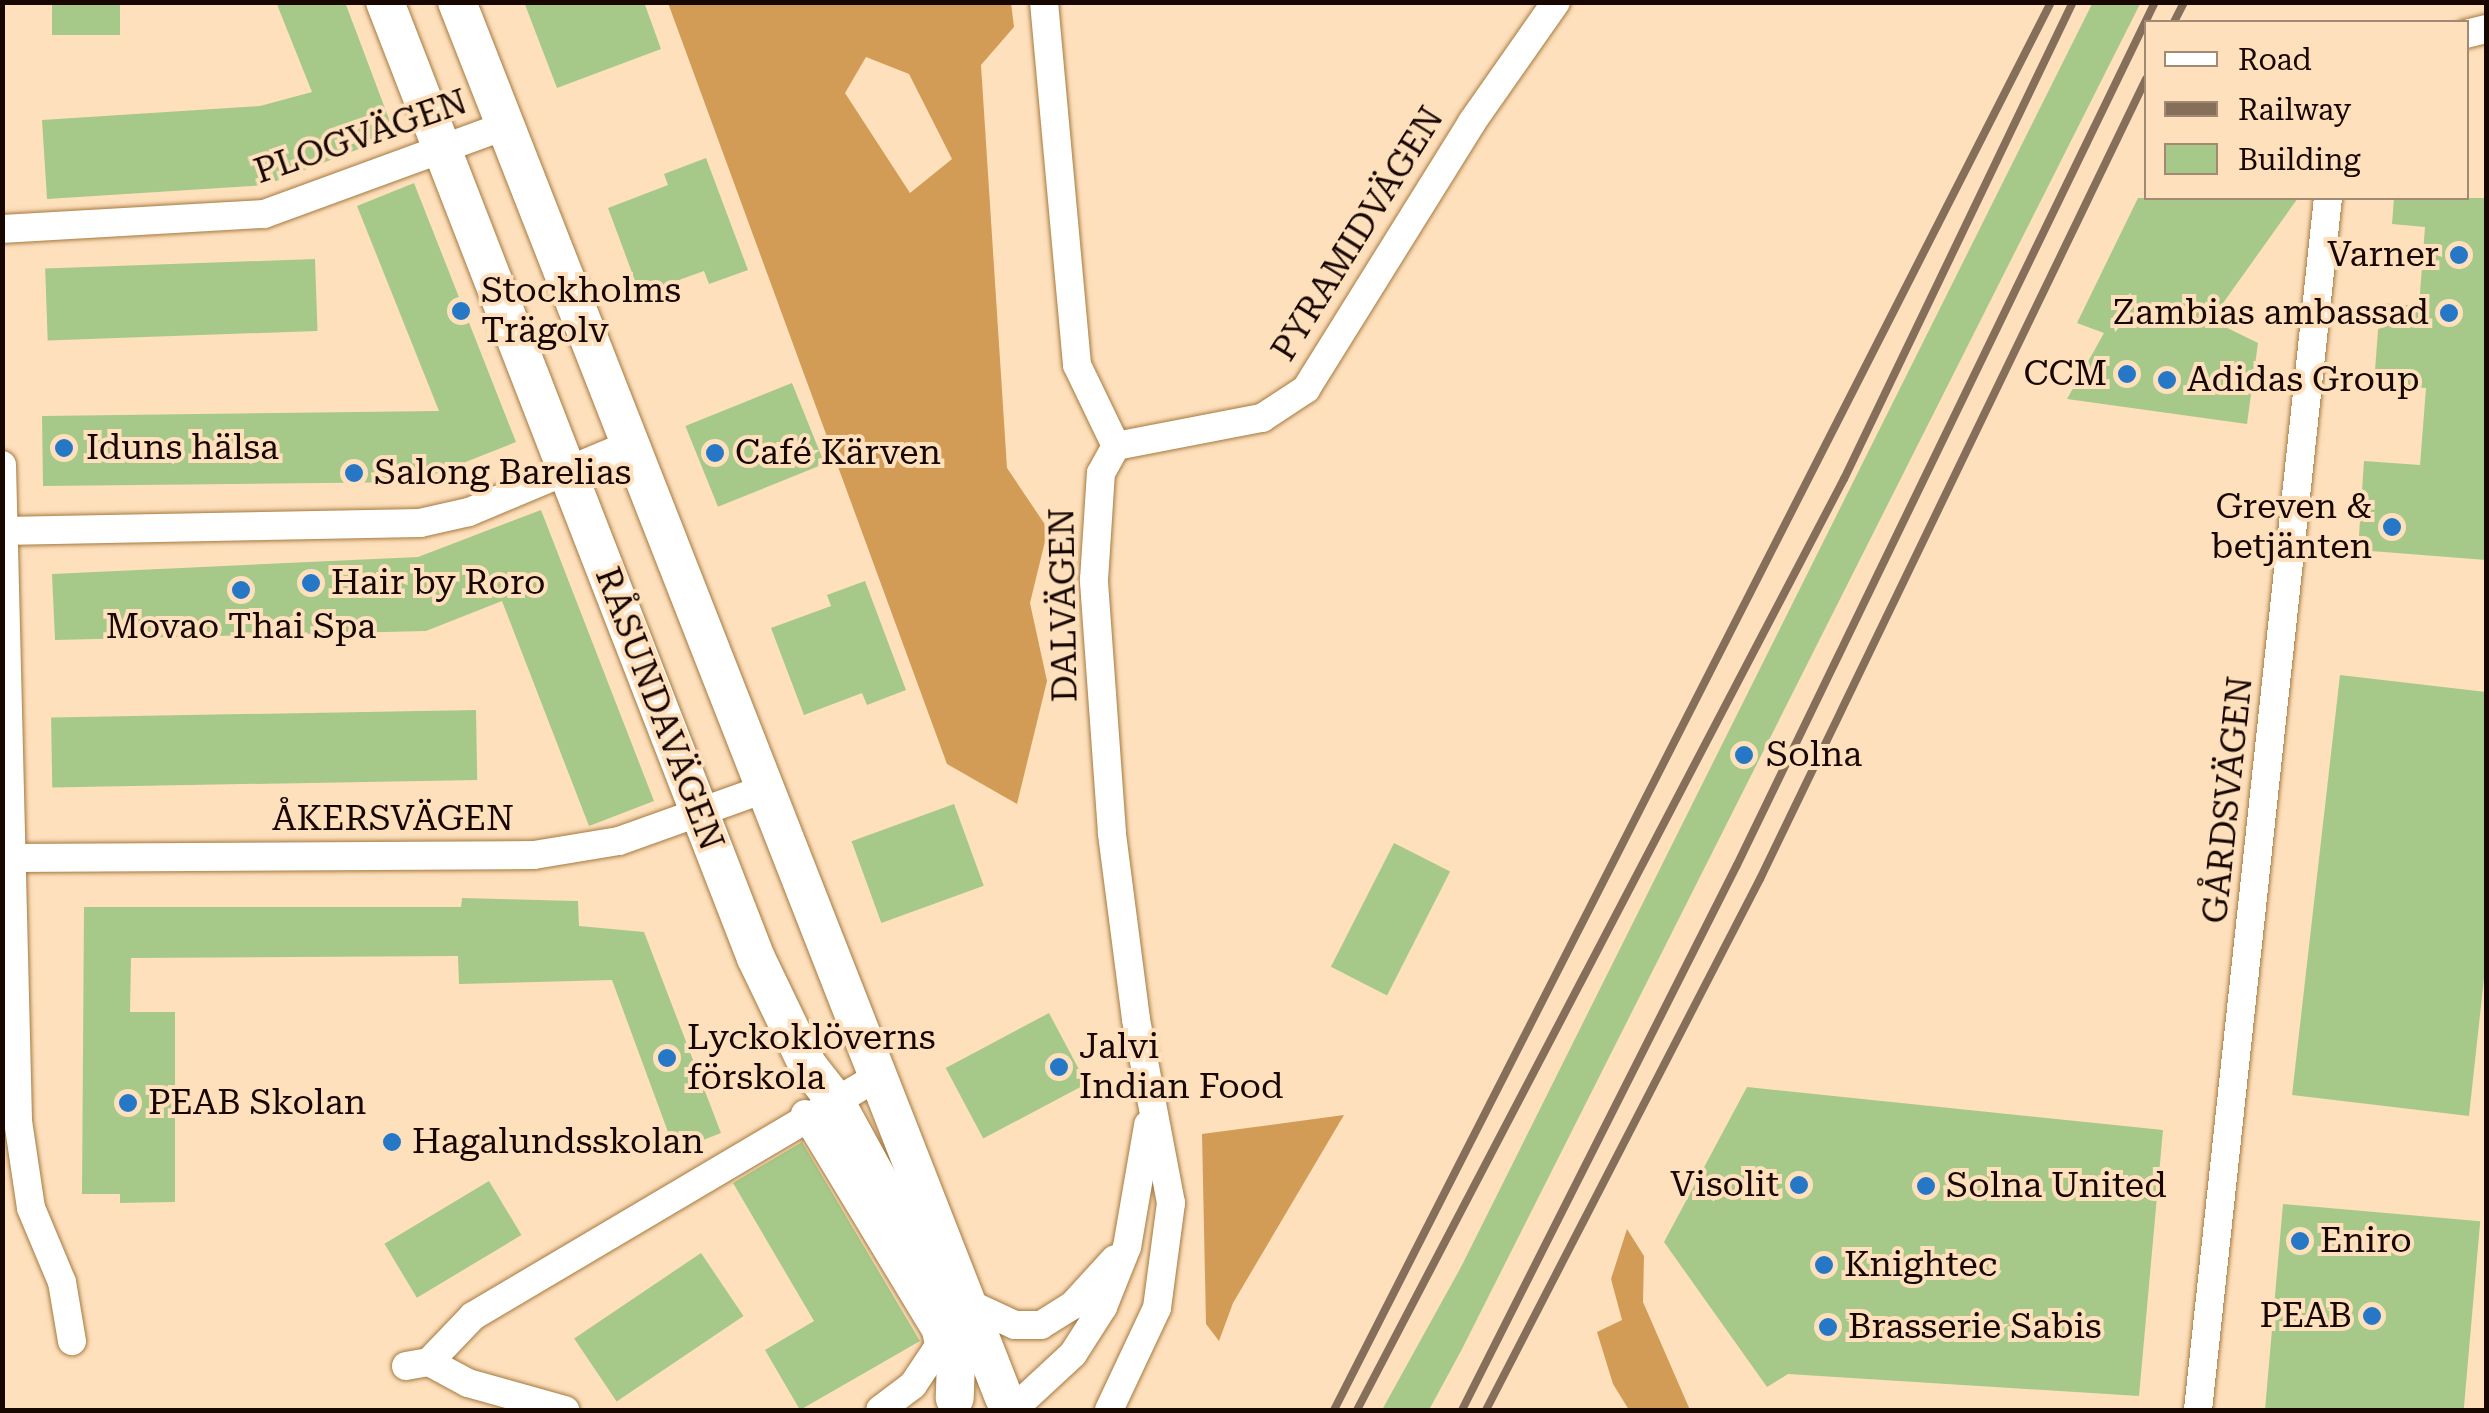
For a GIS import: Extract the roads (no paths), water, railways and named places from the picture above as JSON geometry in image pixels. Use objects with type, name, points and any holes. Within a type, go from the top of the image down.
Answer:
[{"type":"street","name":"RÅSUNDAVÄGEN","points":[[385,2],[756,958],[808,1066],[820,1107],[942,1296],[956,1361],[931,1398]]},
{"type":"street","name":"RÅSUNDAVÄGEN","points":[[456,2],[876,1078],[1016,1404]]},
{"type":"street","points":[[1044,2],[1076,365],[1116,446]]},
{"type":"street","name":"PYRAMIDVÄGEN","points":[[1116,446],[1262,418],[1306,389],[1472,122],[1556,2]]},
{"type":"street","name":"PLOGVÄGEN","points":[[2,229],[264,214],[505,126]]},
{"type":"street","name":"GÅRDSVÄGEN","points":[[2198,1410],[2328,200]]},
{"type":"street","points":[[4,531],[420,523],[468,512],[628,445]]},
{"type":"street","name":"DALVÄGEN","points":[[1109,1410],[1157,1308],[1171,1203],[1112,832],[1094,580],[1101,474],[1116,446]]},
{"type":"street","points":[[2,465],[18,1120],[31,1208],[62,1282],[72,1341]]},
{"type":"street","name":"ÅKERSVÄGEN","points":[[12,858],[534,856],[618,841],[764,789]]},
{"type":"street","points":[[565,1410],[468,1383],[418,1364],[474,1316],[820,1107],[876,1078]]},
{"type":"street","name":"DALVÄGEN","points":[[1016,1404],[1074,1354],[1126,1247],[1152,1099]]},
{"type":"street","points":[[974,1306],[1015,1325],[1041,1326],[1073,1304],[1126,1247]]},
{"type":"street","points":[[880,1410],[931,1398],[1016,1404]]},
{"type":"railway","points":[[1334,1410],[2051,2]]},
{"type":"railway","points":[[1357,1410],[1844,479],[2073,2]]},
{"type":"railway","points":[[2146,20],[2155,2]]},
{"type":"railway","points":[[2175,20],[2184,2]]},
{"type":"railway","points":[[1462,1410],[1737,865],[2144,25]]},
{"type":"railway","points":[[1486,1410],[1760,879],[2144,83]]},
{"type":"place","name":"Varner","points":[[2459,255]]},
{"type":"place","name":"Stockholms Trägolv","points":[[461,311]]},
{"type":"place","name":"Zambias ambassad","points":[[2449,313]]},
{"type":"place","name":"CCM","points":[[2127,374]]},
{"type":"place","name":"Adidas Group","points":[[2167,380]]},
{"type":"place","name":"Iduns hälsa","points":[[64,448]]},
{"type":"place","name":"Café Kärven","points":[[715,453]]},
{"type":"place","name":"Salong Barelias","points":[[354,473]]},
{"type":"place","name":"Greven & betjänten","points":[[2392,527]]},
{"type":"place","name":"Hair by Roro","points":[[311,583]]},
{"type":"place","name":"Movao Thai Spa","points":[[241,590]]},
{"type":"place","name":"Solna","points":[[1744,755]]},
{"type":"place","name":"Lyckoklöverns förskola","points":[[667,1058]]},
{"type":"place","name":"Jalvi Indian Food","points":[[1059,1067]]},
{"type":"place","name":"PEAB Skolan","points":[[128,1103]]},
{"type":"place","name":"Hagalundsskolan","points":[[392,1142]]},
{"type":"place","name":"Visolit","points":[[1799,1185]]},
{"type":"place","name":"Solna United","points":[[1926,1186]]},
{"type":"place","name":"Eniro","points":[[2300,1241]]},
{"type":"place","name":"Knightec","points":[[1824,1265]]},
{"type":"place","name":"PEAB","points":[[2372,1316]]},
{"type":"place","name":"Brasserie Sabis","points":[[1828,1327]]}]
